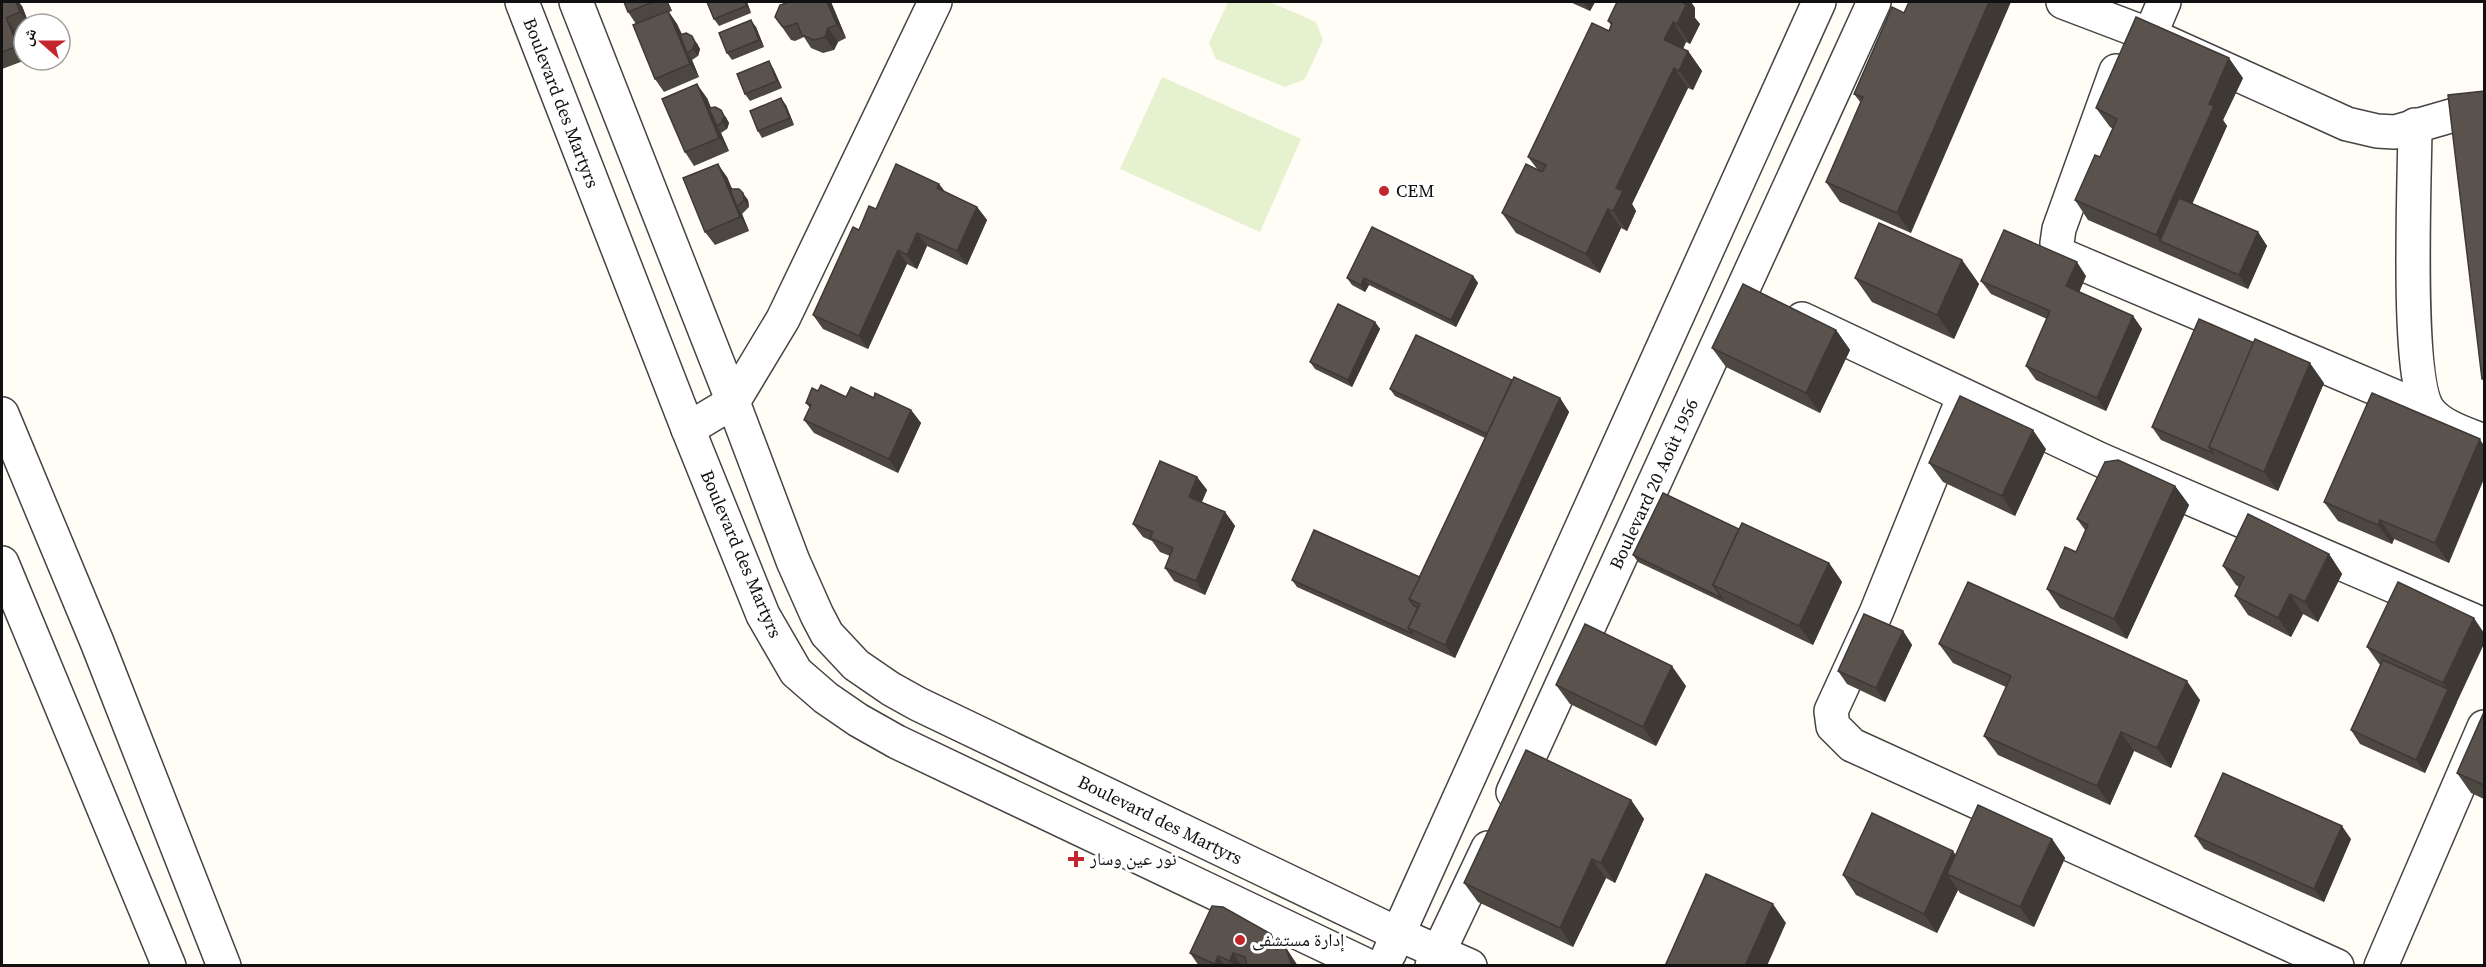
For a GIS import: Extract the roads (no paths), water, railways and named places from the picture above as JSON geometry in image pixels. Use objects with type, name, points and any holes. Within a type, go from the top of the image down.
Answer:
[{"type":"street","name":"Boulevard des Martyrs","points":[[522,2],[763,615],[796,672],[826,698],[858,720],[897,742],[1368,966]]},
{"type":"street","points":[[576,2],[733,402]]},
{"type":"street","points":[[688,429],[733,402],[783,318],[936,2]]},
{"type":"street","points":[[1384,966],[1819,2]]},
{"type":"street","name":"Boulevard 20 Août 1956","points":[[1436,959],[1874,2]]},
{"type":"street","points":[[2063,2],[2141,33],[2347,124],[2377,131],[2395,132],[2461,113],[2484,110]]},
{"type":"street","points":[[2164,2],[2141,33],[2059,229],[2057,243],[2059,254],[2073,262],[2429,411],[2446,425],[2484,441]]},
{"type":"street","points":[[2415,125],[2414,326],[2417,371],[2421,393],[2429,411]]},
{"type":"street","points":[[1742,290],[2100,460],[2484,625]]},
{"type":"street","points":[[1964,396],[1876,613],[1831,711],[1833,726],[1852,746],[2337,966]]},
{"type":"street","name":"Boulevard des Martyrs","points":[[733,402],[793,561],[817,615],[827,634],[855,665],[918,704],[1398,934],[1436,959],[1470,966]]},
{"type":"street","points":[[2,414],[98,642],[224,966]]},
{"type":"street","points":[[2,563],[169,966]]},
{"type":"street","points":[[2381,966],[2484,727]]},
{"type":"place","name":"CEM","points":[[1384,191]]},
{"type":"place","name":"نور عين وسار","points":[[1076,859]]},
{"type":"place","name":"إدارة مستشفى","points":[[1240,940]]}]
